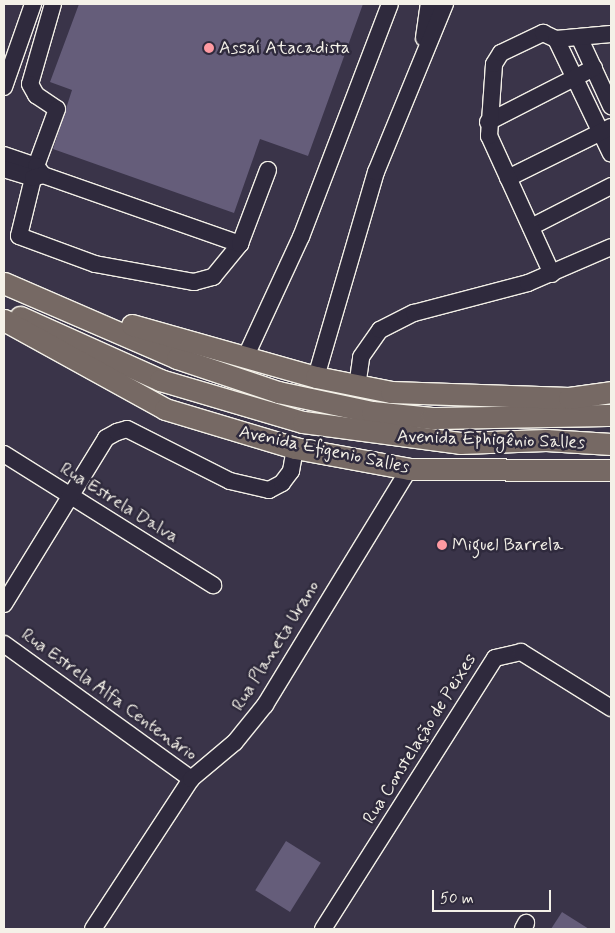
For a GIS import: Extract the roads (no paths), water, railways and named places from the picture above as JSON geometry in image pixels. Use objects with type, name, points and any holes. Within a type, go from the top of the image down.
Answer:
[{"type":"main road","name":"Avenida Ephigênio Salles","points":[[4,283],[227,376],[372,412],[499,420],[611,415]]},
{"type":"main road","name":"Avenida Ephigênio Salles","points":[[35,297],[245,358],[357,387],[446,396],[606,395]]},
{"type":"main road","name":"Avenida Ephigênio Salles","points":[[4,310],[186,390],[303,422],[460,443],[546,440],[611,444]]},
{"type":"main road","name":"Avenida Efigenio Salles","points":[[4,320],[165,409],[295,448],[409,469],[611,470]]},
{"type":"street","points":[[4,86],[34,4]]},
{"type":"street","points":[[53,4],[30,84],[36,95],[57,109],[19,236],[95,264],[204,281],[240,244],[268,170]]},
{"type":"street","points":[[245,358],[301,237],[390,4]]},
{"type":"street","points":[[420,65],[429,4]]},
{"type":"street","points":[[316,377],[376,172],[445,4]]},
{"type":"street","points":[[552,274],[508,178],[488,122],[494,64],[501,53],[543,33],[556,39],[580,40],[611,34]]},
{"type":"street","points":[[556,39],[574,78],[606,129],[611,154]]},
{"type":"street","points":[[580,40],[611,106]]},
{"type":"street","points":[[488,122],[594,68]]},
{"type":"street","points":[[508,178],[606,129]]},
{"type":"street","points":[[4,155],[37,173],[240,244]]},
{"type":"street","points":[[4,169],[37,173]]},
{"type":"street","points":[[531,226],[611,186]]},
{"type":"street","points":[[357,387],[361,357],[380,330],[414,313],[552,274],[611,247]]},
{"type":"street","points":[[4,604],[106,438],[127,429],[252,488],[269,490],[282,483],[291,471],[295,448]]},
{"type":"street","name":"Rua Estrela Dalva","points":[[4,454],[213,585]]},
{"type":"street","name":"Rua Planeta Urano","points":[[93,929],[191,779],[235,742],[265,705],[409,469]]},
{"type":"street","name":"Rua Estrela Alfa Centenário","points":[[4,644],[191,779]]},
{"type":"street","name":"Rua Constelação de Peixes","points":[[323,929],[495,658],[521,652],[611,708]]},
{"type":"place","name":"Assaí Atacadista","points":[[209,48]]},
{"type":"place","name":"Miguel Barrela","points":[[442,545]]}]
